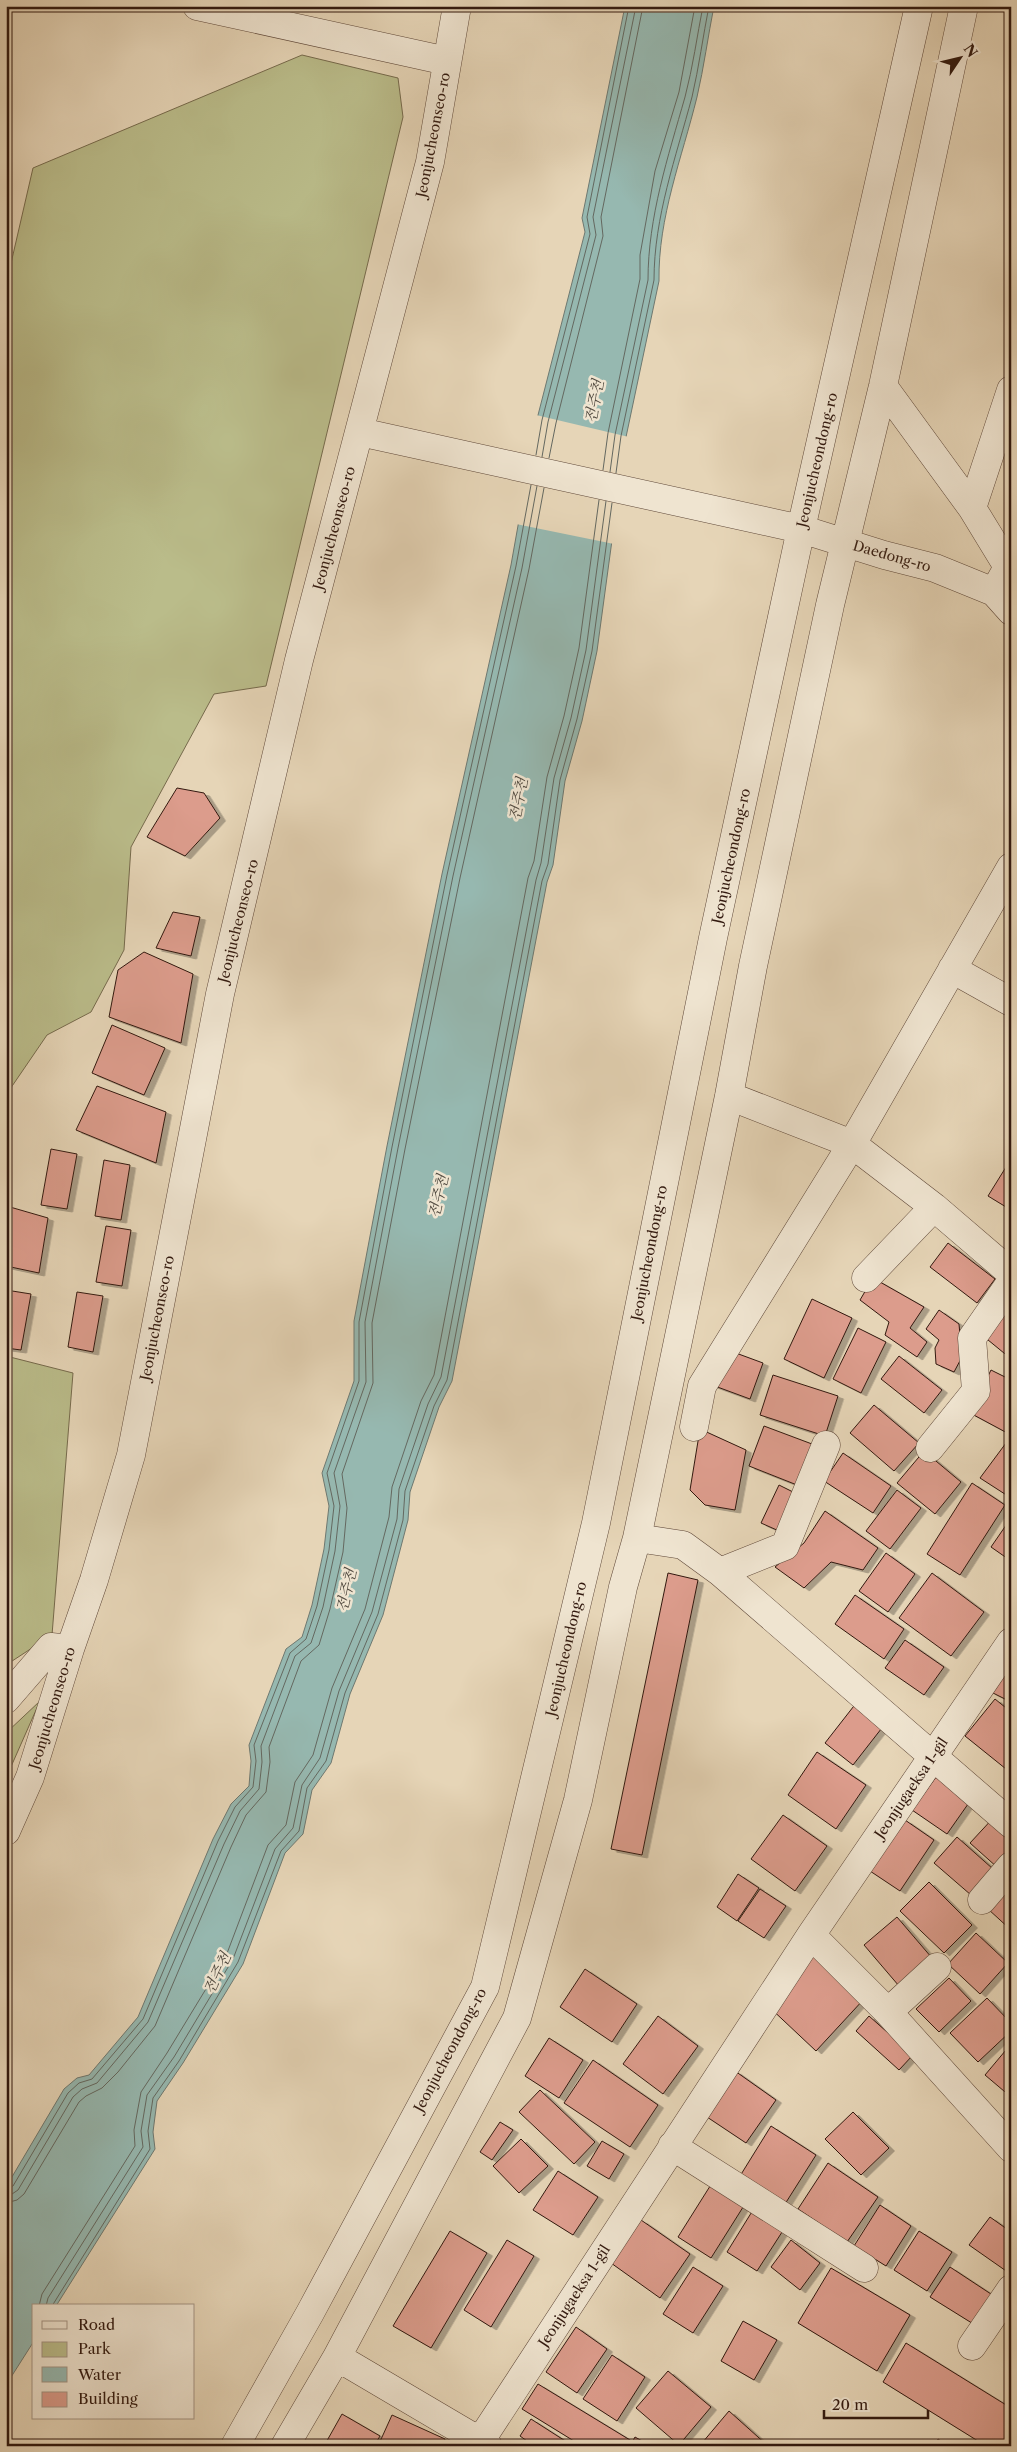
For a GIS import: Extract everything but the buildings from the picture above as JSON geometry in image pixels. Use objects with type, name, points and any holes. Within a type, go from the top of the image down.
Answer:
[{"type":"street","points":[[197,6],[448,61]]},
{"type":"street","name":"Jeonjucheonseo-ro","points":[[6,1831],[30,1777],[70,1649],[94,1580],[131,1455],[220,994],[299,660],[430,162],[457,6]]},
{"type":"street","name":"Jeonjucheondong-ro","points":[[234,2446],[310,2313],[485,1987],[594,1531],[687,1063],[801,529],[920,6]]},
{"type":"street","points":[[285,2446],[337,2357],[517,2018],[578,1800],[624,1587],[637,1538],[729,1096],[756,956],[845,542],[882,386],[964,6]]},
{"type":"street","points":[[882,386],[972,508],[1008,567],[1003,601]]},
{"type":"street","points":[[972,508],[1011,390]]},
{"type":"street","name":"Daedong-ro","points":[[360,432],[763,519],[935,568],[1003,601]]},
{"type":"street","points":[[694,1427],[702,1386],[852,1144],[1011,867]]},
{"type":"street","points":[[952,969],[1011,1002]]},
{"type":"street","points":[[729,1096],[852,1144],[934,1207],[1011,1273]]},
{"type":"street","points":[[866,1278],[934,1207]]},
{"type":"street","points":[[930,1448],[976,1391],[972,1338],[1011,1282]]},
{"type":"street","points":[[720,1572],[785,1546],[826,1445]]},
{"type":"street","points":[[637,1538],[683,1546],[720,1572],[1011,1824]]},
{"type":"street","name":"Jeonjugaeksa 1-gil","points":[[482,2444],[672,2146],[811,1935],[1011,1642]]},
{"type":"street","points":[[6,1699],[50,1648],[70,1649]]},
{"type":"street","points":[[982,1900],[1011,1866]]},
{"type":"street","points":[[811,1935],[888,2012],[1011,2148]]},
{"type":"street","points":[[888,2012],[937,1967]]},
{"type":"street","points":[[672,2146],[864,2268]]},
{"type":"street","points":[[972,2346],[1011,2289]]},
{"type":"street","points":[[337,2357],[482,2444]]},
{"type":"green space","points":[[302,55],[398,78],[403,117],[266,686],[214,694],[131,847],[124,950],[91,1012],[47,1035],[6,1095],[6,285],[33,168]]},
{"type":"green space","points":[[6,1356],[73,1373],[52,1635],[6,1665]]},
{"type":"green space","points":[[40,1701],[6,1778],[6,1733]]},
{"type":"water","name":"전주천","points":[[625,6],[714,6],[697,97],[672,188],[662,234],[659,281],[626,437],[597,651],[582,721],[565,781],[553,865],[547,882],[452,1381],[439,1407],[410,1492],[408,1520],[383,1615],[350,1694],[331,1763],[312,1790],[303,1834],[285,1853],[243,1964],[183,2063],[157,2101],[153,2132],[155,2149],[57,2304],[32,2304],[32,2344],[6,2385],[6,2187],[64,2089],[77,2078],[89,2075],[138,2017],[213,1839],[231,1804],[249,1786],[251,1761],[249,1745],[286,1649],[302,1637],[312,1605],[324,1549],[329,1506],[322,1473],[354,1381],[354,1321],[387,1146],[442,874],[511,565],[537,419],[585,232],[582,218]]},
{"type":"pier","points":[[536,415],[629,437],[614,544],[516,524]]}]
